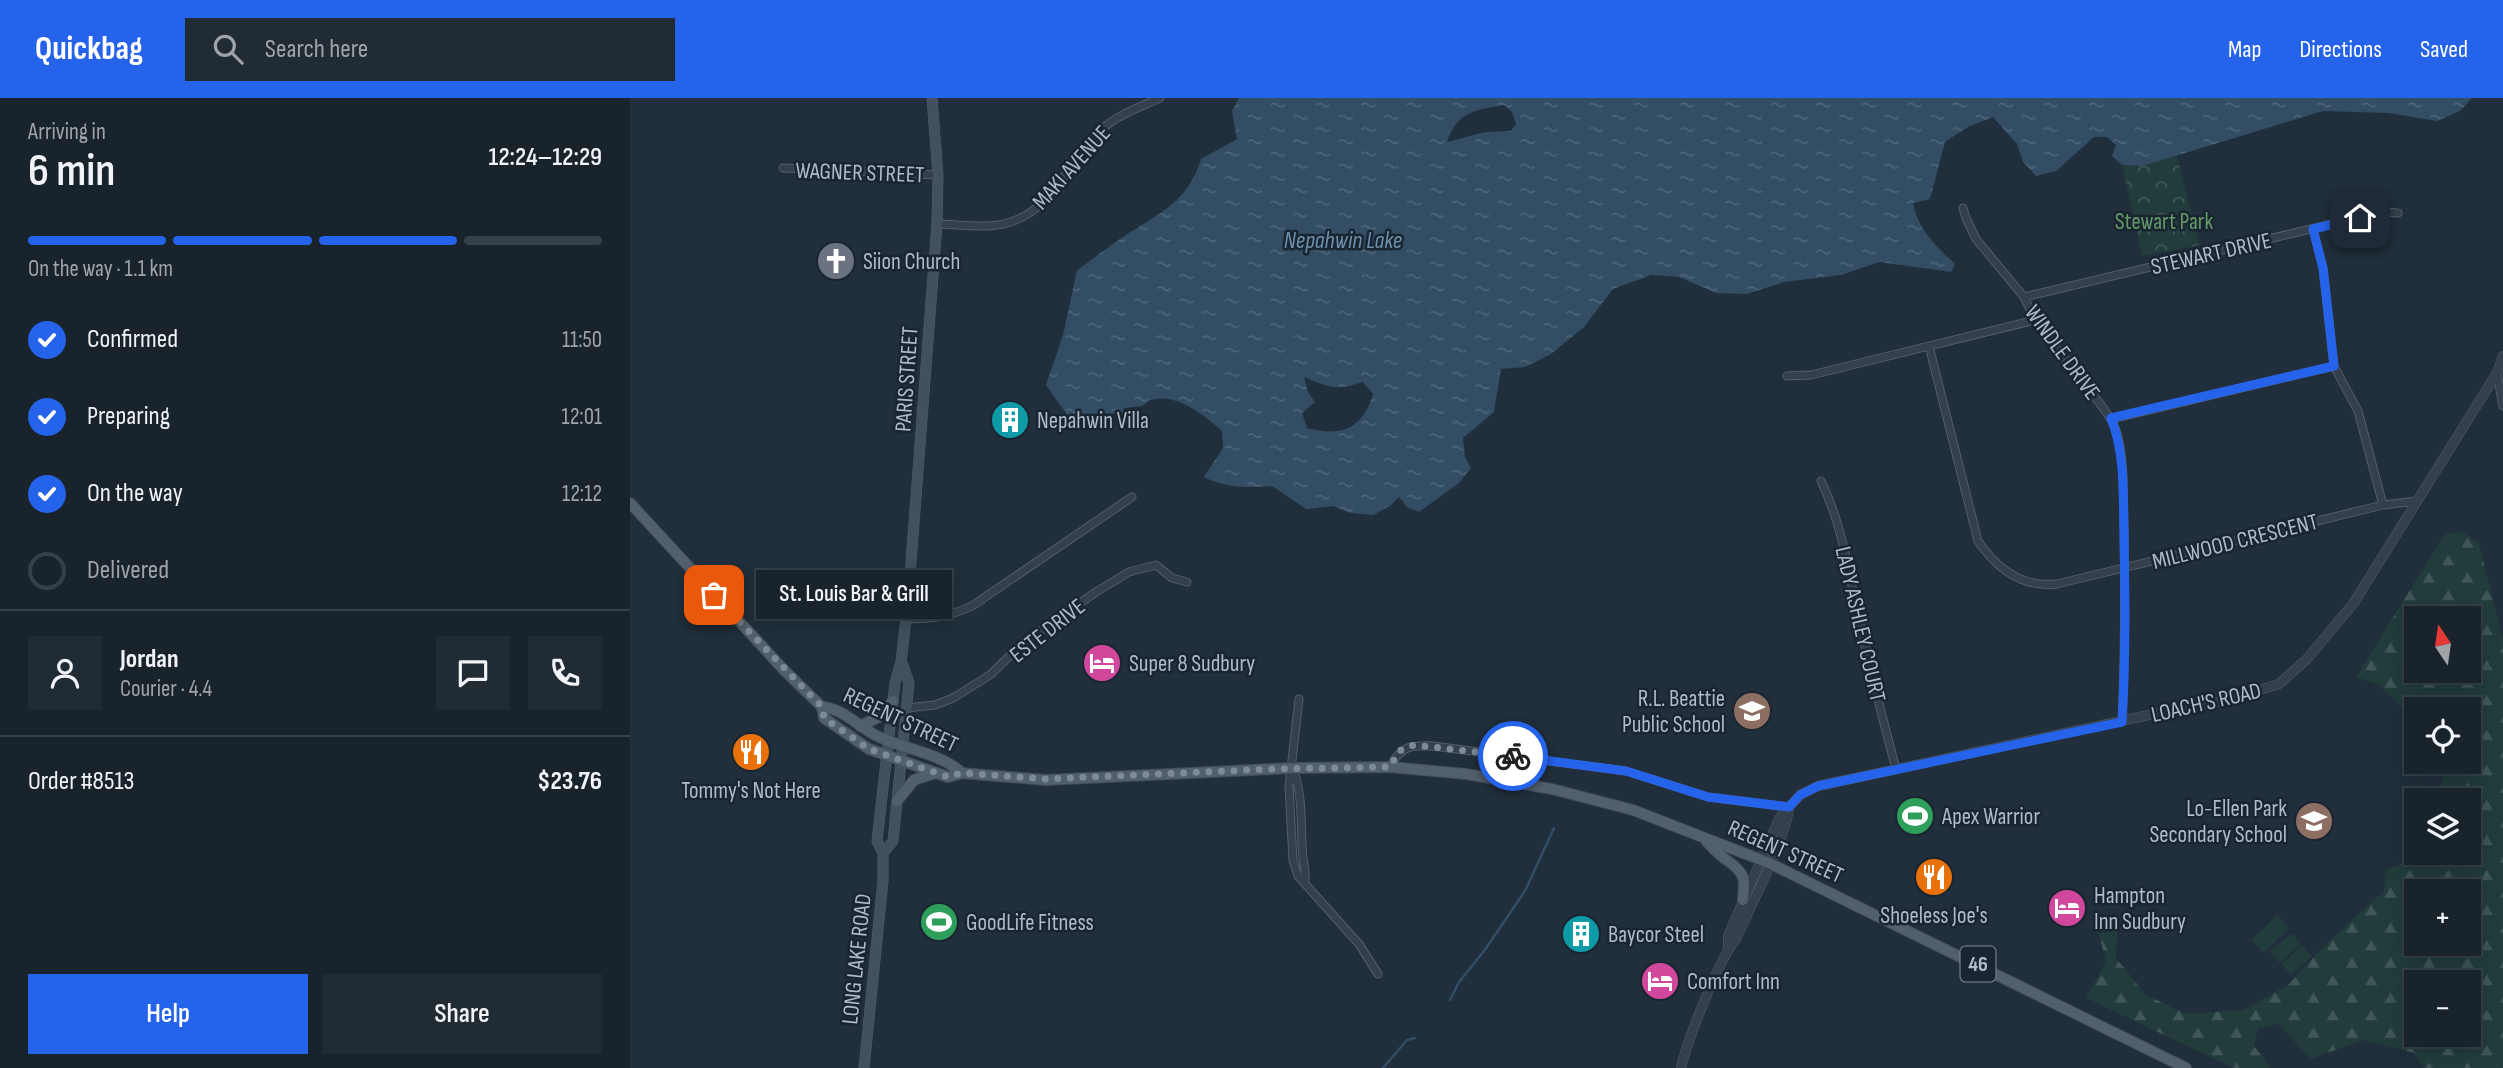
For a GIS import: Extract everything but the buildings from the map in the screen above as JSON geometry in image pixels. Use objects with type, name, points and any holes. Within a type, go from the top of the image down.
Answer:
[{"type":"main road","name":"PARIS STREET","points":[[888,741],[906,618],[937,224],[938,175],[932,98]]},
{"type":"main road","name":"REGENT STREET","points":[[630,503],[785,671],[822,707],[824,718],[869,749],[887,757],[948,777],[962,773],[1046,779],[1293,768],[1390,767],[1466,774],[1552,789],[1633,810],[1765,861],[2043,995],[2186,1068]]},
{"type":"main road","name":"PARIS STREET","points":[[901,662],[908,683],[903,747]]},
{"type":"main road","points":[[860,726],[879,717],[893,701]]},
{"type":"main road","name":"REGENT STREET","points":[[822,707],[833,708],[888,741],[952,764],[962,773]]},
{"type":"main road","name":"LONG LAKE ROAD","points":[[864,1068],[883,881],[883,853],[877,841],[888,741]]},
{"type":"main road","name":"LONG LAKE ROAD","points":[[883,853],[893,841],[903,747]]},
{"type":"main road","points":[[897,801],[914,780],[935,773]]},
{"type":"main road","points":[[1702,837],[1727,861],[1740,869],[1744,882],[1743,900]]},
{"type":"street","name":"MAKI AVENUE","points":[[937,224],[1004,225],[1028,214],[1057,187],[1101,130],[1119,116],[1160,98]]},
{"type":"street","name":"WAGNER STREET","points":[[783,168],[938,175]]},
{"type":"street","name":"WINDLE DRIVE","points":[[1963,208],[1976,239],[2024,297],[2035,320],[2111,418],[2117,432],[2121,457],[2124,568],[2122,722]]},
{"type":"street","name":"STEWART DRIVE","points":[[2024,297],[2383,212],[2398,213]]},
{"type":"street","points":[[2313,229],[2323,268],[2334,366],[2358,411],[2383,505]]},
{"type":"street","points":[[1787,376],[1811,374],[2035,320]]},
{"type":"street","name":"MILLWOOD CRESCENT","points":[[1929,346],[1978,541],[1989,557],[2020,579],[2038,586],[2057,584],[2383,505],[2417,501]]},
{"type":"street","name":"LOACH'S ROAD","points":[[1789,807],[1800,795],[1818,786],[2224,701],[2279,684],[2306,660],[2353,604],[2497,373],[2503,356]]},
{"type":"street","points":[[2111,418],[2334,366]]},
{"type":"street","points":[[2497,373],[2503,406]]},
{"type":"street","name":"LADY ASHLEY COURT","points":[[1821,481],[1830,499],[1840,533],[1874,686],[1896,769]]},
{"type":"street","points":[[906,618],[947,617],[972,606],[1132,498]]},
{"type":"street","name":"ESTE DRIVE","points":[[906,708],[935,705],[953,698],[990,675],[1026,641],[1129,572],[1156,565],[1172,578],[1186,582]]},
{"type":"street","points":[[1298,699],[1293,768],[1300,789],[1305,880],[1359,944],[1378,974]]},
{"type":"street","points":[[1390,767],[1399,751],[1414,745],[1433,746],[1626,771],[1708,797],[1789,807],[1787,821],[1743,900],[1728,936],[1728,948]]},
{"type":"street","points":[[1681,1068],[1728,948],[1736,939],[1765,861]]},
{"type":"green space","name":"Stewart Park","points":[[2177,155],[2200,245],[2142,256],[2122,165],[2142,166]]},
{"type":"green space","points":[[2463,531],[2479,544],[2503,638],[2503,1068],[2424,1068],[2414,1053],[2364,1040],[2310,1059],[2279,1024],[2258,1028],[2254,1046],[2271,1068],[2234,1068],[2086,998],[2106,962],[2099,934],[2117,925],[2116,958],[2146,995],[2186,1014],[2244,1010],[2288,985],[2325,945],[2384,891],[2386,870],[2404,863],[2481,865],[2481,788],[2439,788],[2444,774],[2481,774],[2481,697],[2404,697],[2404,709],[2378,684],[2356,677],[2444,535]]},
{"type":"green space","points":[[2277,915],[2289,928],[2264,953],[2251,940]]},
{"type":"green space","points":[[2291,933],[2301,943],[2280,963],[2270,952]]},
{"type":"green space","points":[[2302,945],[2312,956],[2291,975],[2281,964]]},
{"type":"water","name":"Nepahwin Lake","points":[[1239,98],[2472,98],[2460,111],[2437,121],[2388,113],[2323,111],[2142,166],[2122,165],[2112,156],[2116,145],[2107,137],[2094,137],[2056,171],[2036,176],[2023,162],[2017,144],[1993,117],[1968,127],[1945,142],[1930,199],[1913,203],[1923,229],[1955,264],[1951,272],[1879,262],[1841,275],[1784,282],[1747,294],[1716,293],[1679,277],[1651,275],[1613,289],[1584,327],[1551,354],[1525,367],[1501,369],[1494,412],[1463,438],[1465,457],[1471,468],[1459,483],[1419,512],[1407,507],[1399,497],[1390,506],[1373,515],[1351,513],[1333,506],[1306,509],[1272,486],[1237,486],[1204,477],[1223,448],[1222,431],[1199,412],[1180,402],[1161,398],[1141,406],[1124,408],[1123,413],[1068,416],[1046,385],[1063,335],[1077,270],[1172,204],[1189,186],[1201,159],[1237,139],[1232,111]],"holes":[[[1504,105],[1512,112],[1516,124],[1511,131],[1485,132],[1447,142],[1462,118],[1476,111]],[[1304,377],[1333,387],[1346,387],[1363,382],[1373,394],[1369,406],[1357,423],[1349,428],[1330,431],[1307,428],[1302,413],[1315,402],[1308,392]]]},
{"type":"waterway","points":[[1450,1000],[1459,982],[1525,891],[1554,828]]},
{"type":"waterway","points":[[1383,1068],[1407,1040],[1415,1038]]},
{"type":"way so far","points":[[714,595],[822,707],[824,718],[847,736],[887,757],[948,777],[962,773],[1046,779],[1272,769],[1390,767],[1399,751],[1414,745],[1513,756]]},
{"type":"place","name":"Siion Church","points":[[836,261]]},
{"type":"place","name":"Nepahwin Villa","points":[[1010,420]]},
{"type":"place","name":"St. Louis Bar & Grill","points":[[714,595]]},
{"type":"place","name":"Super 8 Sudbury","points":[[1102,663]]},
{"type":"place","name":"R.L. Beattie Public School","points":[[1752,711]]},
{"type":"place","name":"Tommy's Not Here","points":[[751,752]]},
{"type":"place","name":"Apex Warrior","points":[[1915,816]]},
{"type":"place","name":"Lo-Ellen Park Secondary School","points":[[2314,821]]},
{"type":"place","name":"Shoeless Joe's","points":[[1934,877]]},
{"type":"place","name":"Hampton Inn Sudbury","points":[[2067,908]]},
{"type":"place","name":"GoodLife Fitness","points":[[939,922]]},
{"type":"place","name":"Baycor Steel","points":[[1581,934]]},
{"type":"place","name":"Comfort Inn","points":[[1660,981]]},
{"type":"route","points":[[1513,756],[1626,771],[1708,797],[1789,807],[1800,795],[1818,786],[2122,722],[2123,504],[2121,457],[2117,432],[2111,418],[2334,366],[2323,268],[2313,229],[2360,218]]}]
